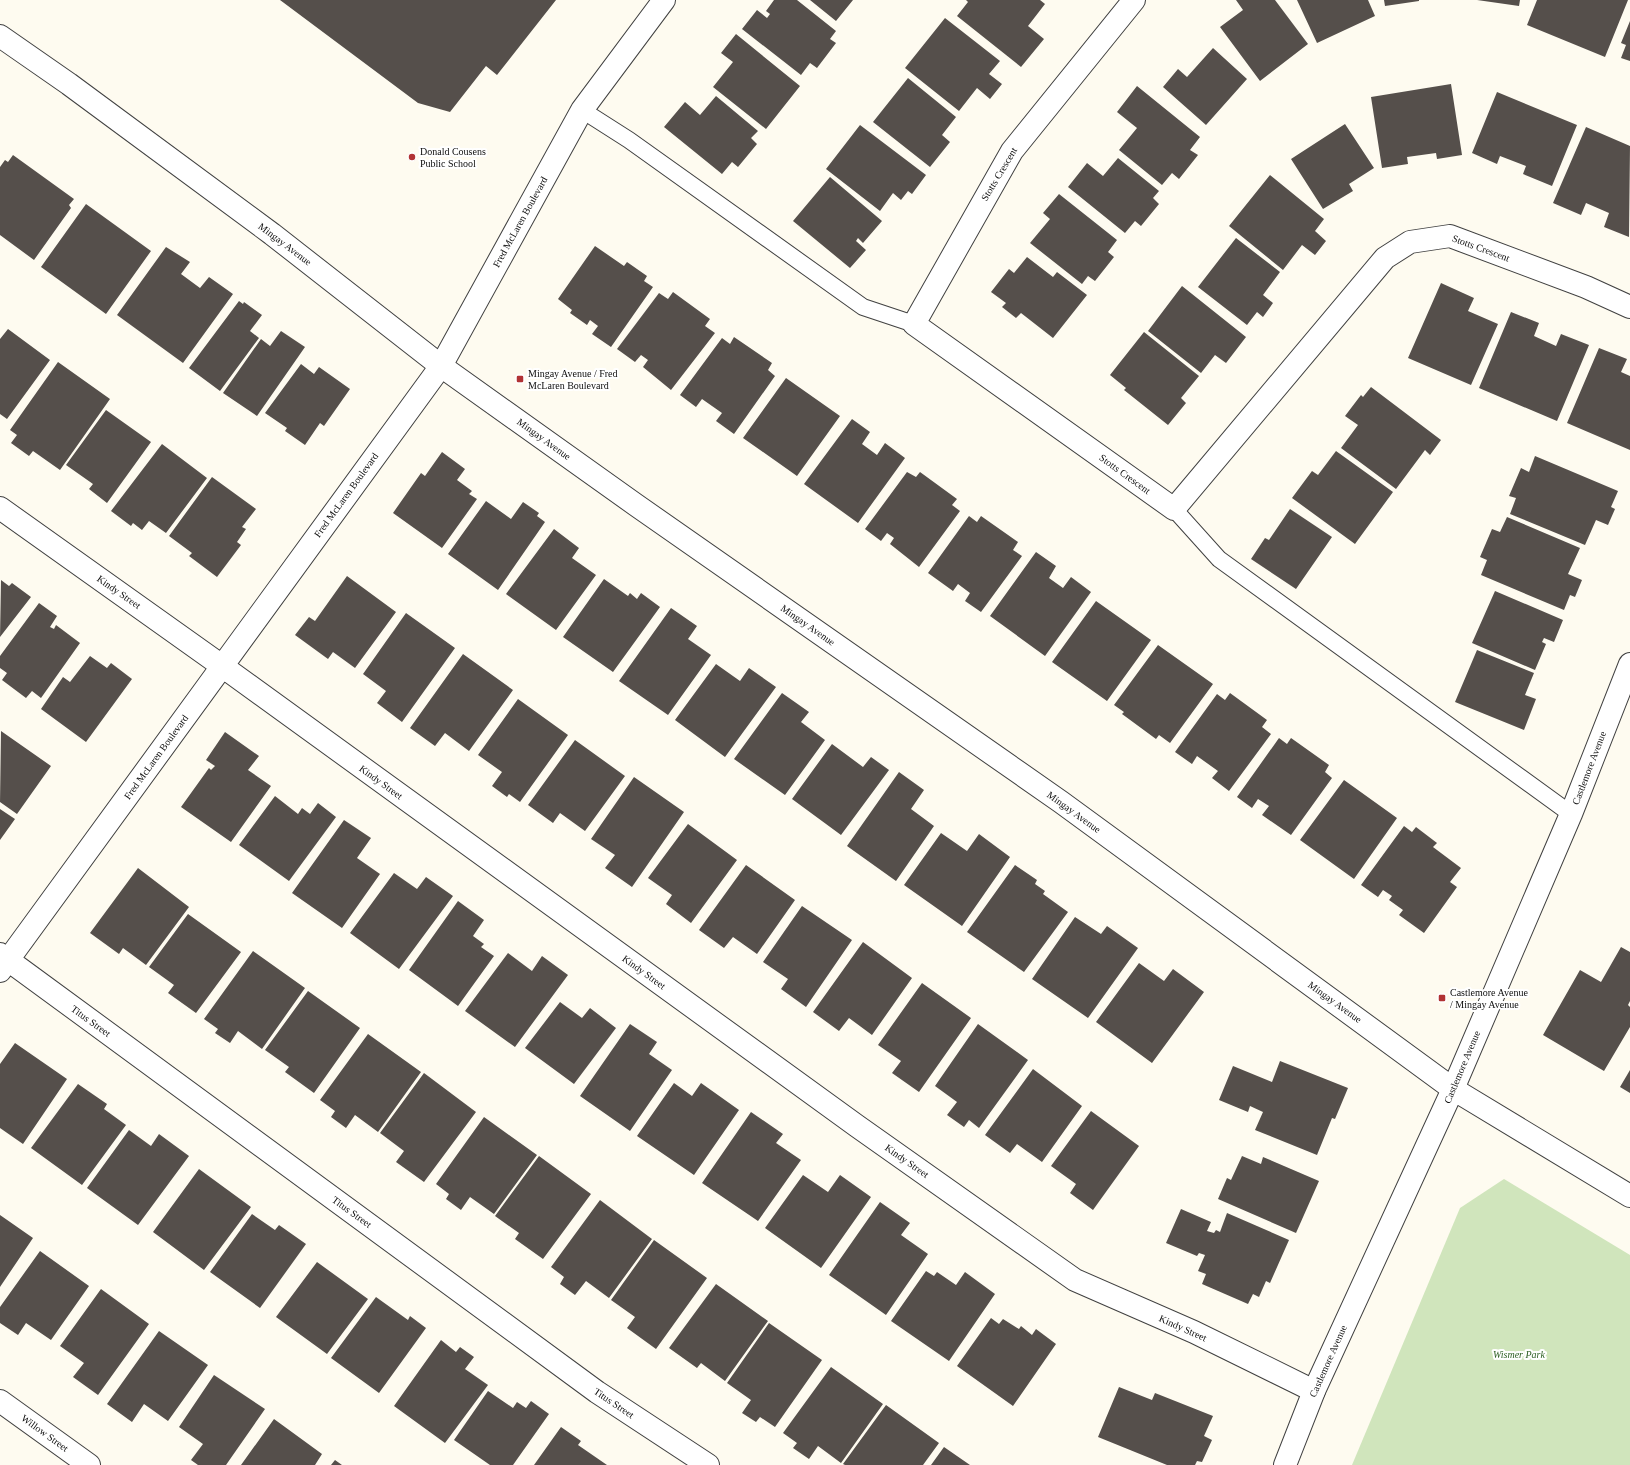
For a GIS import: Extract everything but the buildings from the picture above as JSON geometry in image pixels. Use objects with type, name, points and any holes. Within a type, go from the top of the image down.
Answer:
[{"type":"street","name":"Fred McLaren Boulevard","points":[[3,962],[441,366],[582,110],[664,0]]},
{"type":"street","name":"Stotts Crescent","points":[[1134,0],[1012,151],[914,324],[1174,510],[1385,258],[1410,242],[1450,236],[1586,287],[1630,307]]},
{"type":"street","name":"Mingay Avenue","points":[[0,36],[69,84],[272,234],[441,366],[636,505],[1061,802],[1453,1089],[1630,1196]]},
{"type":"street","name":"Kindy Street","points":[[0,508],[222,666],[857,1126],[1075,1280],[1194,1332],[1314,1391]]},
{"type":"street","name":"Castlemore Avenue","points":[[1285,1465],[1314,1391],[1453,1089],[1572,814],[1626,688],[1630,664]]},
{"type":"street","name":"Titus Street","points":[[3,962],[598,1392],[708,1465]]},
{"type":"street","name":"Willow Street","points":[[0,1401],[89,1465]]},
{"type":"lane","points":[[582,110],[628,140],[862,306],[914,324]]},
{"type":"lane","points":[[1174,510],[1219,559],[1572,814]]},
{"type":"green space","name":"Wismer Park","points":[[1504,1179],[1630,1255],[1630,1465],[1352,1465],[1460,1208]]},
{"type":"place","name":"Donald Cousens Public School","points":[[412,157]]},
{"type":"place","name":"Mingay Avenue / Fred McLaren Boulevard","points":[[520,379]]},
{"type":"place","name":"Castlemore Avenue / Mingay Avenue","points":[[1442,998]]}]
